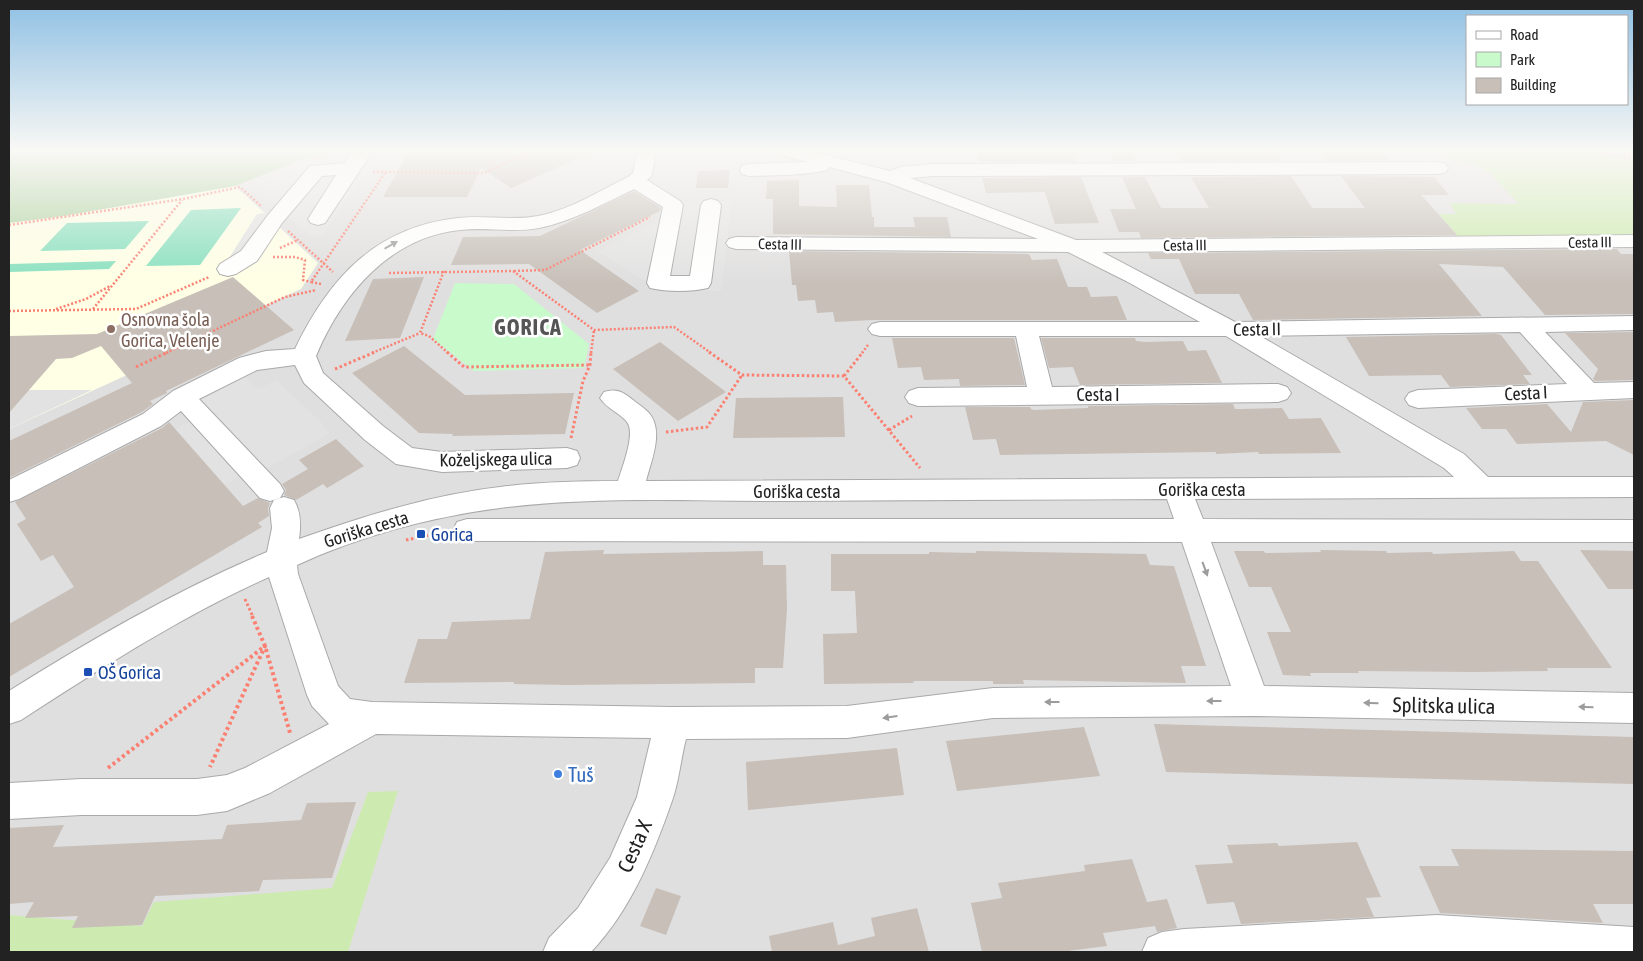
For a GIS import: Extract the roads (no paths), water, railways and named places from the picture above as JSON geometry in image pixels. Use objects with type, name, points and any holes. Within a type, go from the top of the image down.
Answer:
[{"type":"street","points":[[228,269],[249,256],[275,219],[296,195]]},
{"type":"street","points":[[318,219],[333,195]]},
{"type":"street","points":[[9,492],[152,420],[182,397],[248,364],[266,359],[309,367],[328,313],[347,280],[390,244],[415,233],[459,224],[526,224],[558,216],[605,195]]},
{"type":"street","points":[[657,195],[673,205],[658,283],[700,284],[711,205]]},
{"type":"street","points":[[938,195],[1074,246],[1134,276],[1231,329],[1454,460],[1481,487]]},
{"type":"street","name":"Cesta III","points":[[736,243],[1074,246],[1634,241]]},
{"type":"street","name":"Cesta II","points":[[880,329],[1231,329],[1634,323]]},
{"type":"street","points":[[1527,326],[1586,390]]},
{"type":"street","points":[[1026,330],[1041,394]]},
{"type":"street","name":"Koželjskega ulica","points":[[309,367],[374,434],[405,457],[442,462],[567,458]]},
{"type":"street","name":"Cesta I","points":[[1418,399],[1586,390],[1634,390]]},
{"type":"street","name":"Cesta I","points":[[918,397],[1041,394],[1278,393]]},
{"type":"street","name":"Splitska ulica","points":[[182,397],[277,499],[286,528],[281,558],[282,574],[324,695],[341,713],[372,718],[672,723],[847,722],[993,703],[1253,701],[1634,708]]},
{"type":"street","points":[[613,398],[640,420],[644,435],[629,491]]},
{"type":"street","name":"Goriška cesta","points":[[9,709],[122,638],[236,578],[281,558],[321,542],[400,518],[481,500],[536,493],[629,491],[1634,487]]},
{"type":"street","points":[[1178,490],[1253,701]]},
{"type":"street","points":[[467,530],[1634,531]]},
{"type":"street","points":[[9,801],[81,797],[197,797],[227,793],[258,781],[372,718]]},
{"type":"street","name":"Cesta X","points":[[563,952],[592,922],[624,872],[655,797],[672,723]]},
{"type":"street","points":[[1162,952],[1194,948],[1437,935],[1634,947]]},
{"type":"place","name":"Osnovna šola Gorica, Velenje","points":[[111,329]]},
{"type":"place","name":"Gorica","points":[[421,534]]},
{"type":"place","name":"OŠ Gorica","points":[[88,672]]},
{"type":"place","name":"Tuš","points":[[558,774]]},
{"type":"district","name":"GORICA","points":[[528,327]]}]
